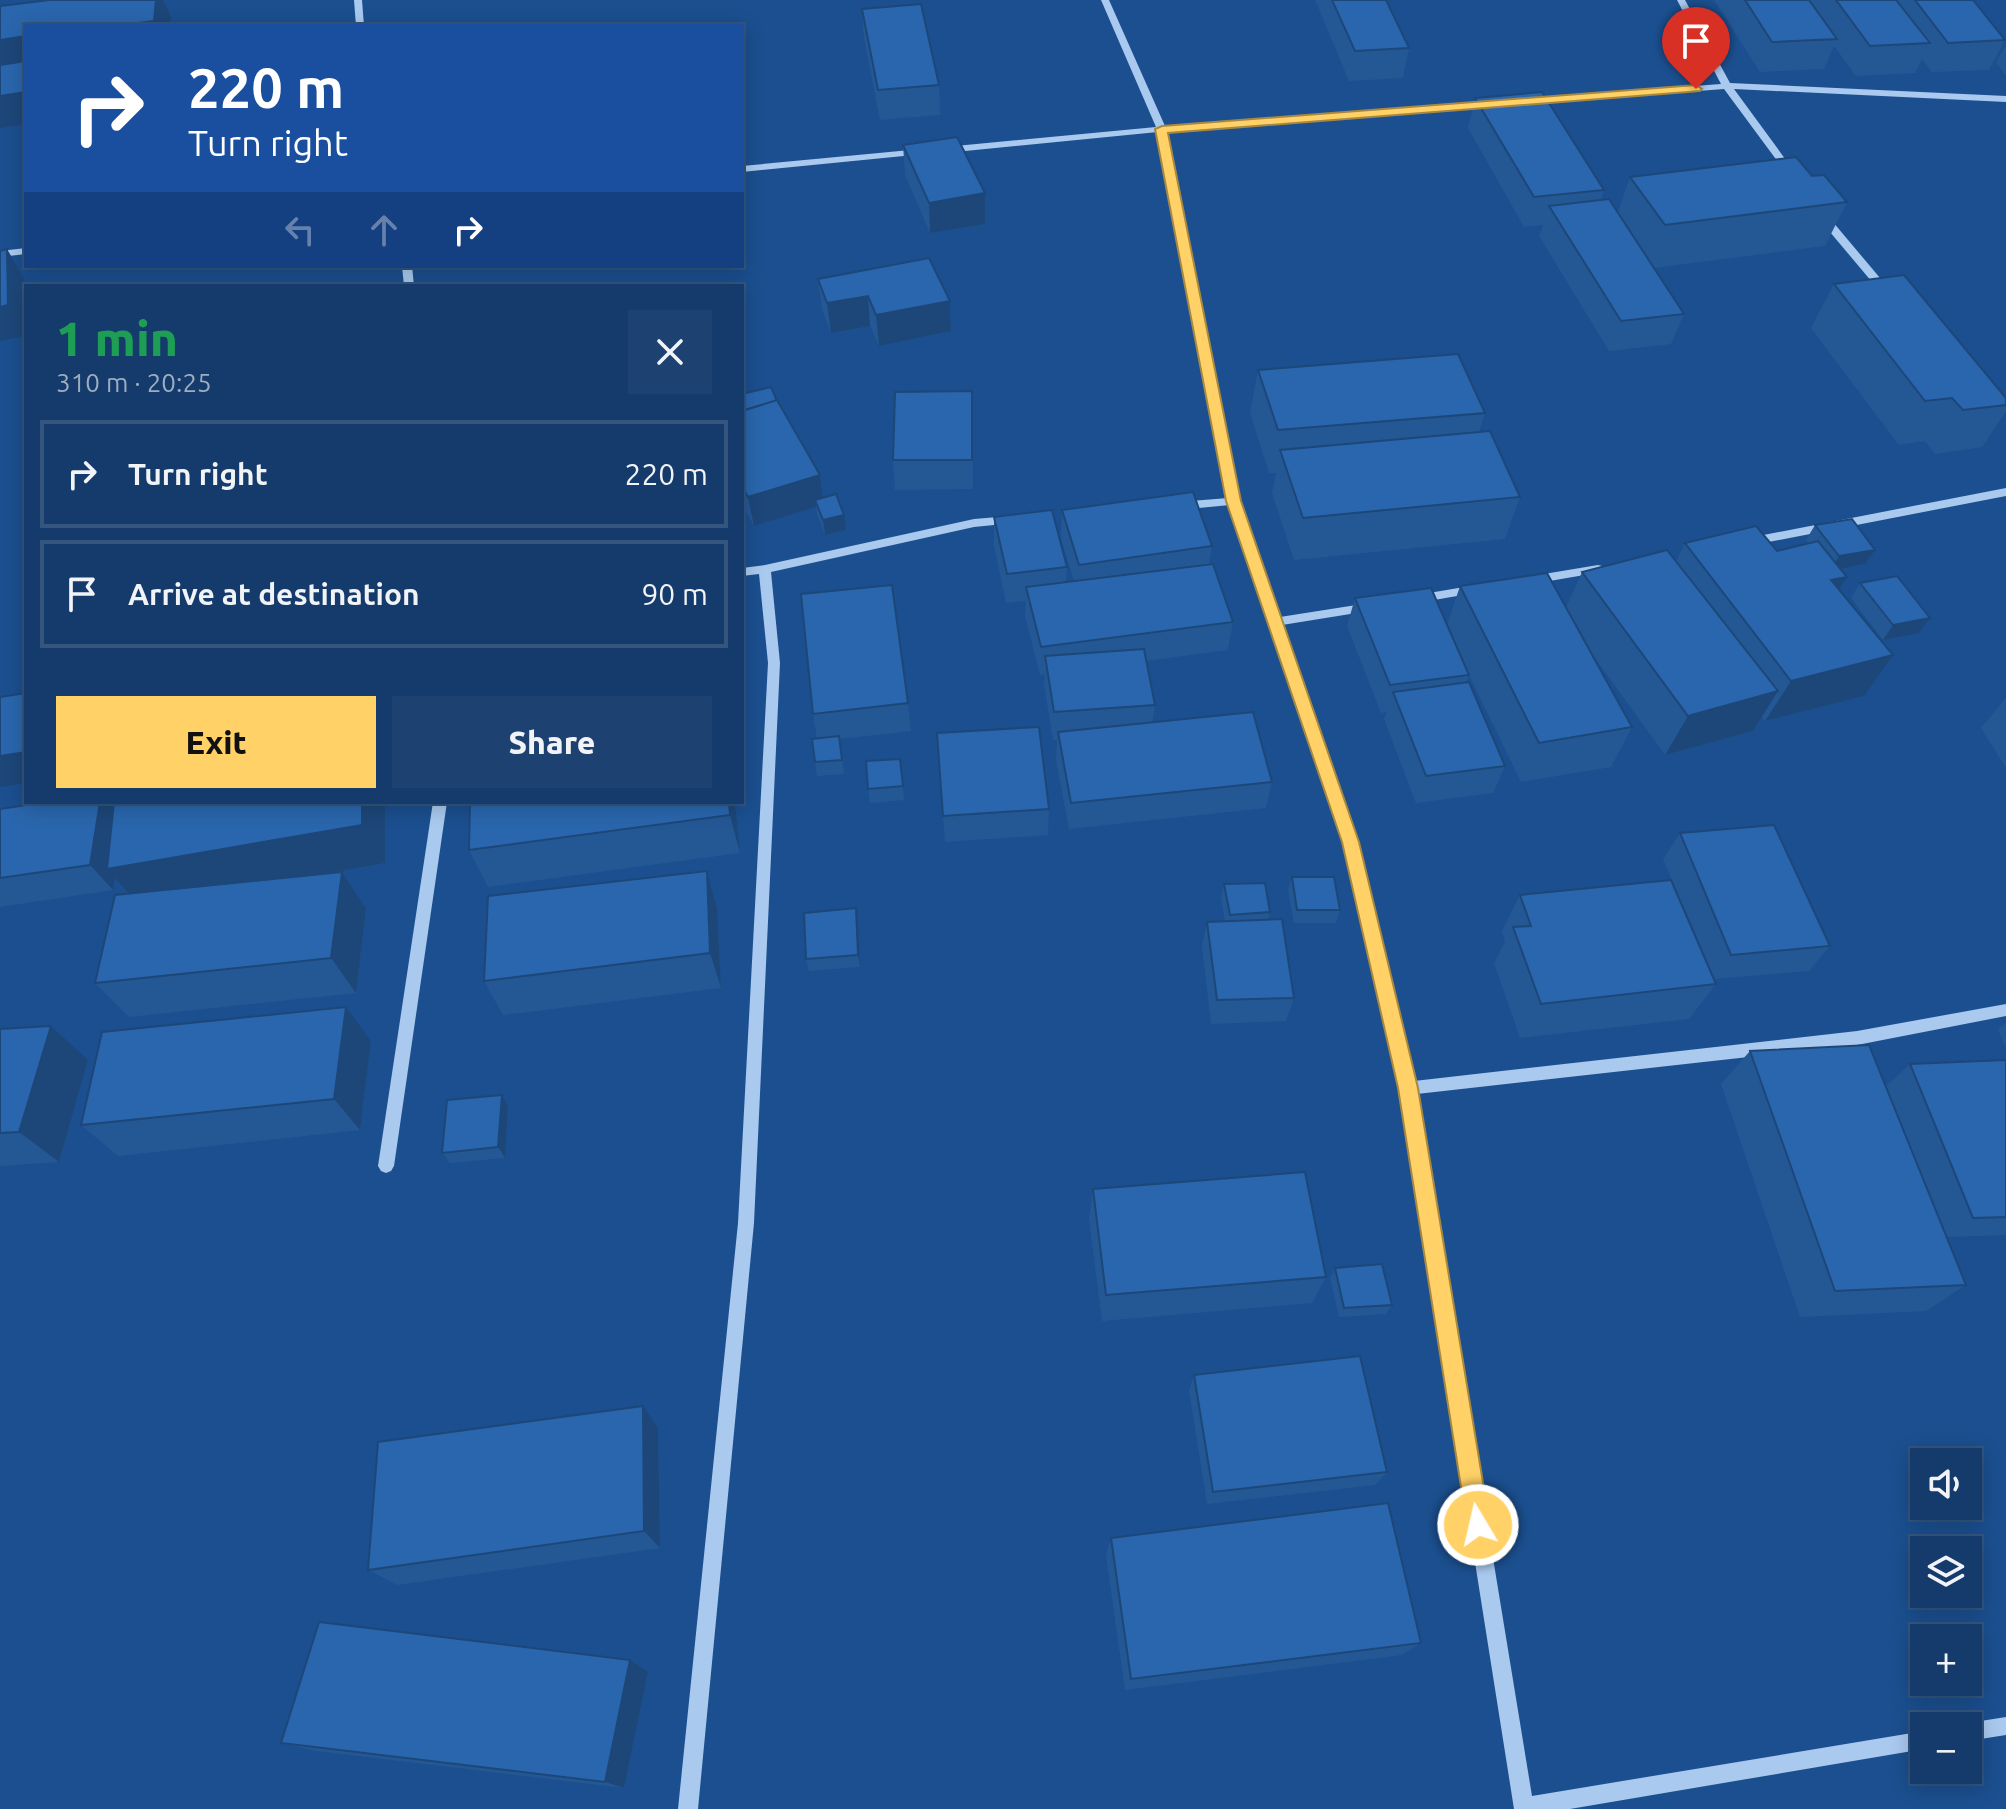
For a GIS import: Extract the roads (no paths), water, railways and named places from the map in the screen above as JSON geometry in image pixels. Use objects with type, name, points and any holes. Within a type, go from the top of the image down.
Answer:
[{"type":"street","points":[[358,0],[360,24]]},
{"type":"street","points":[[1105,0],[1162,129],[1234,501],[1350,842],[1408,1088],[1524,1808],[1910,1742]]},
{"type":"street","points":[[1681,0],[1727,86],[1797,182]]},
{"type":"street","points":[[1523,102],[1727,86],[2006,99]]},
{"type":"street","points":[[744,169],[1162,129],[1507,103]]},
{"type":"street","points":[[1815,206],[1841,241],[1892,298]]},
{"type":"street","points":[[0,254],[24,251]]},
{"type":"street","points":[[1728,546],[2006,492]]},
{"type":"street","points":[[1159,508],[1234,501]]},
{"type":"street","points":[[744,572],[974,523],[1033,519]]},
{"type":"street","points":[[1526,581],[1604,568]]},
{"type":"street","points":[[688,1809],[746,1223],[774,663],[765,569]]},
{"type":"street","points":[[1400,602],[1494,586]]},
{"type":"street","points":[[1275,622],[1385,604]]},
{"type":"street","points":[[386,1166],[440,804]]},
{"type":"street","points":[[1408,1088],[1857,1038],[2006,1010]]},
{"type":"street","points":[[1982,1730],[2006,1726]]}]
